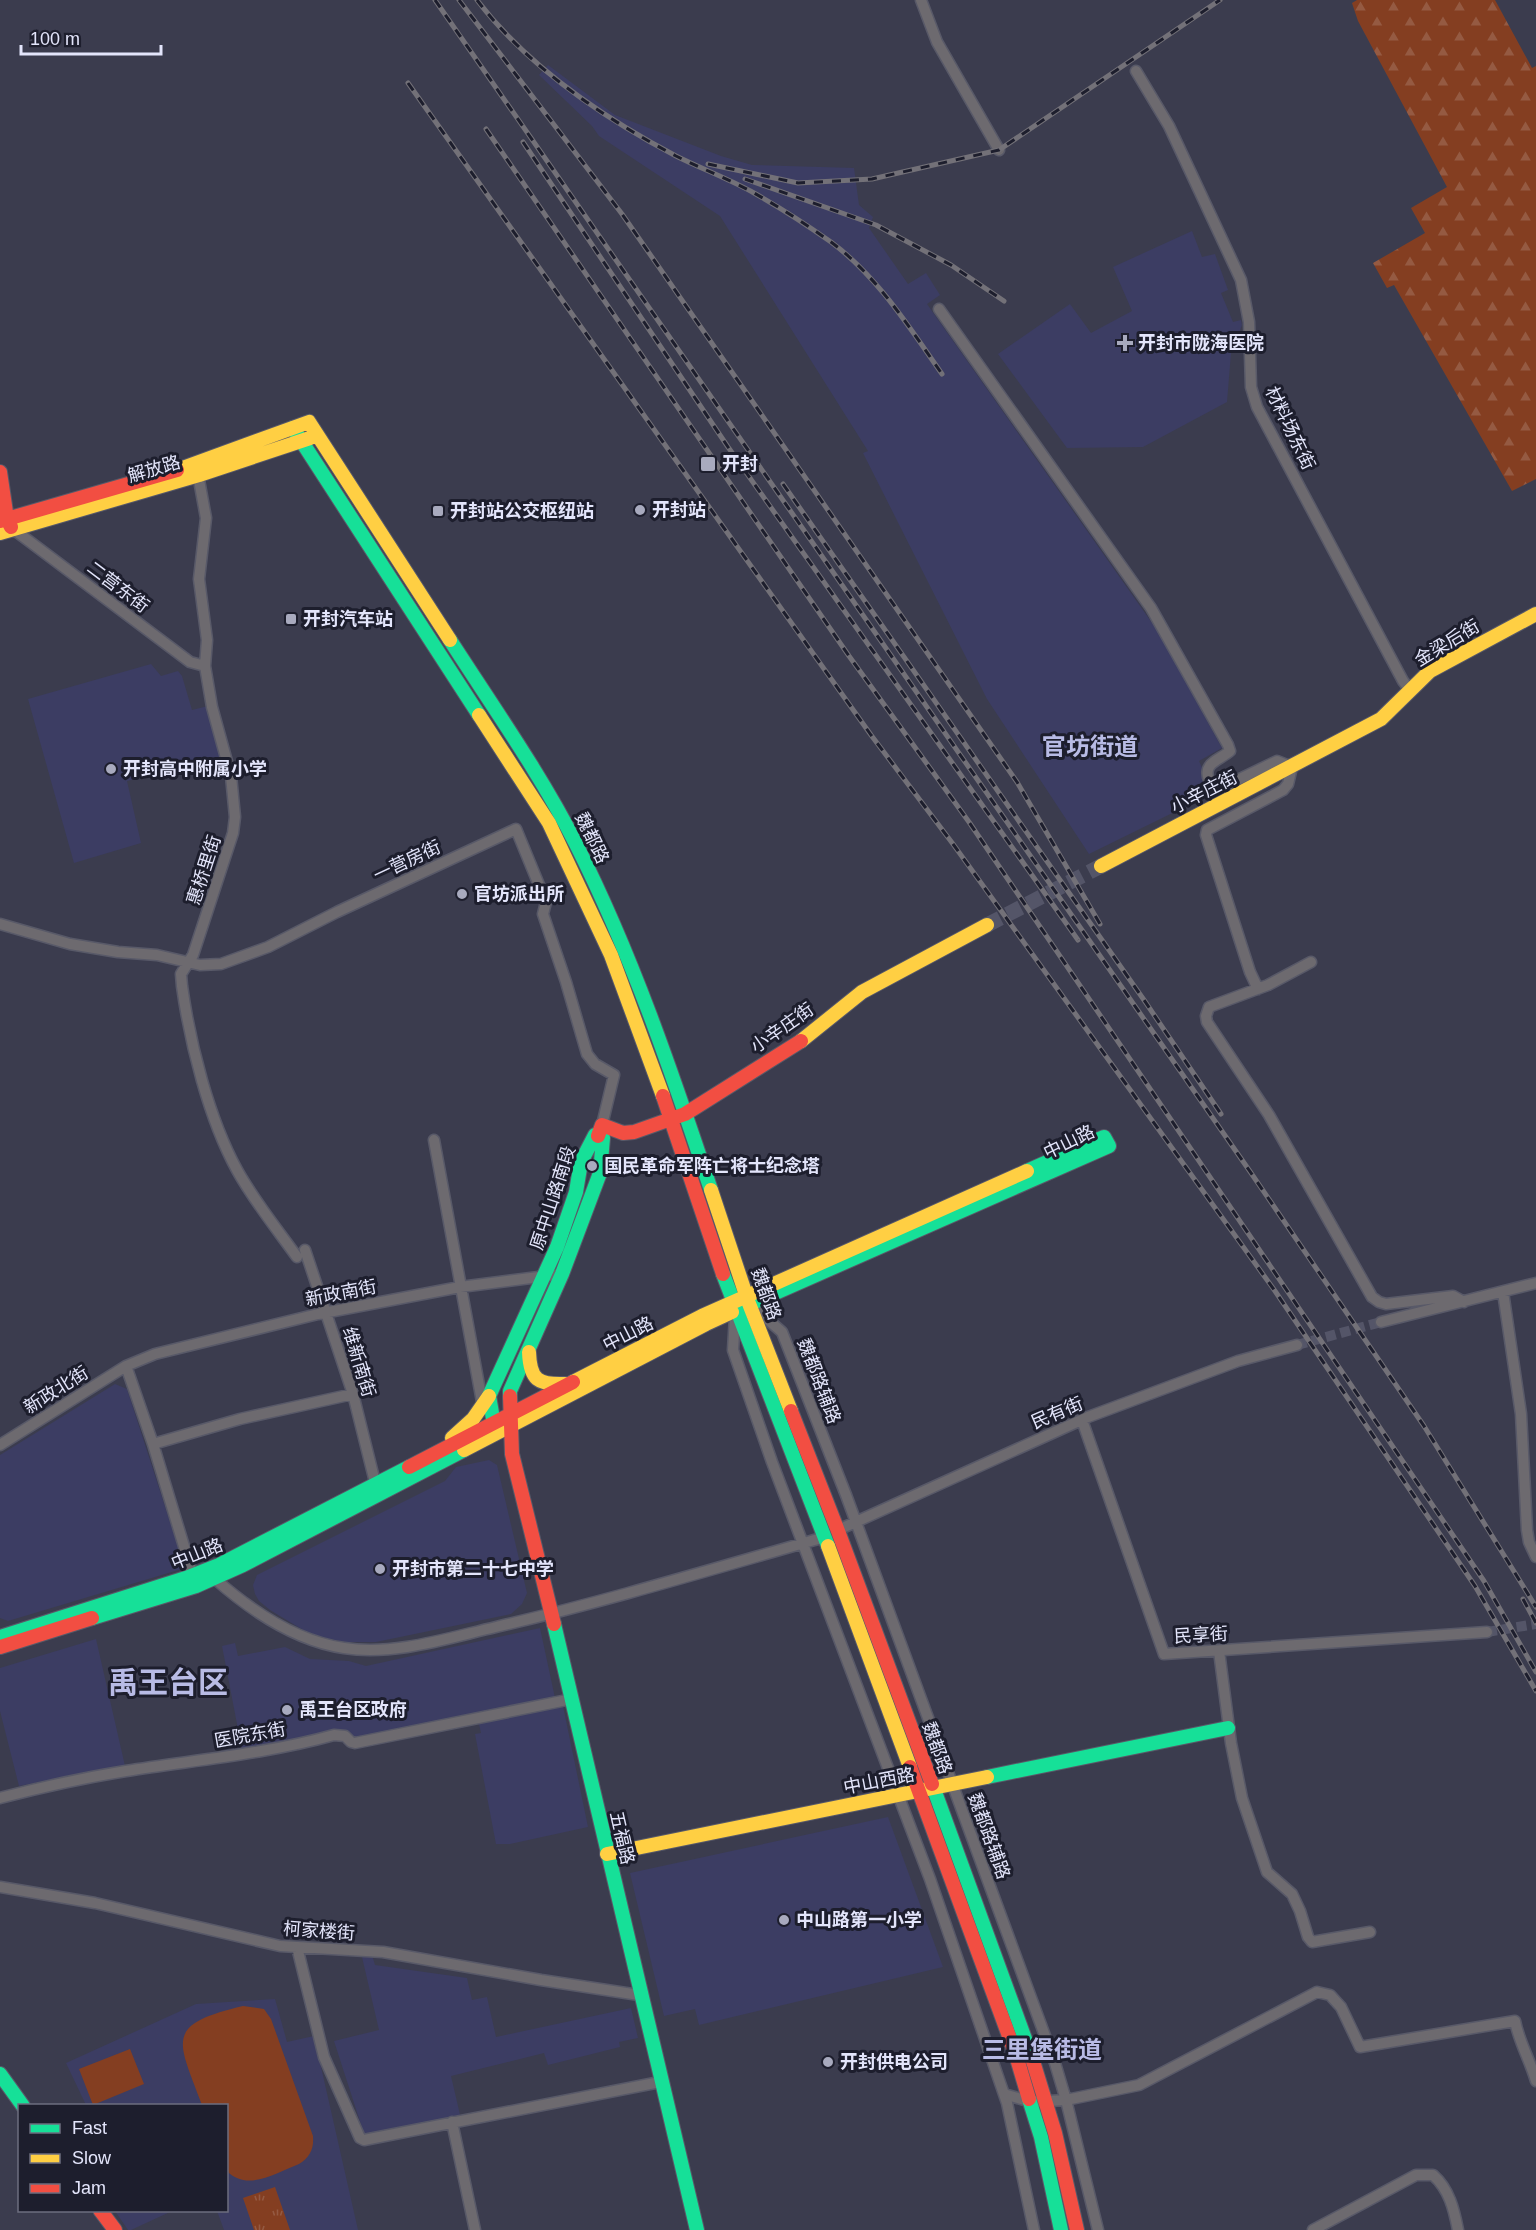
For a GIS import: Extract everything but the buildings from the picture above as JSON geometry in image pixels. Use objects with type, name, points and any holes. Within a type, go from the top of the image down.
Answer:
[{"type":"main road","name":"解放路","points":[[197,470],[309,422]]},
{"type":"main road","name":"魏都路","points":[[309,422],[562,815],[625,948],[734,1306],[825,1537],[1016,2055],[1041,2137],[1061,2230]]},
{"type":"main road","name":"魏都路","points":[[293,428],[549,823],[611,955],[652,1062],[678,1117],[838,1530],[1030,2050],[1046,2101],[1077,2230]]},
{"type":"main road","name":"解放路","points":[[5,525],[317,436]]},
{"type":"main road","points":[[0,472],[5,525]]},
{"type":"main road","name":"金梁后街","points":[[1292,767],[1381,719],[1398,706],[1410,690],[1430,671],[1536,614]]},
{"type":"main road","name":"小辛庄街","points":[[1101,866],[1292,767]]},
{"type":"main road","name":"小辛庄街","points":[[600,1130],[634,1132],[678,1117],[799,1042],[862,992],[987,924]]},
{"type":"main road","name":"原中山路南段","points":[[422,1462],[465,1428],[486,1402],[546,1276],[576,1192],[581,1162],[594,1135],[600,1130],[603,1138],[600,1173],[562,1274],[529,1351],[515,1375],[510,1391],[512,1454]]},
{"type":"main road","name":"中山路","points":[[0,1647],[196,1586],[243,1565],[510,1421],[748,1299],[1104,1137],[1109,1146],[748,1299]]},
{"type":"main road","name":"中山路","points":[[510,1421],[571,1383],[734,1306]]},
{"type":"main road","points":[[529,1351],[530,1371],[533,1377],[541,1383],[571,1383]]},
{"type":"main road","points":[[486,1402],[495,1429],[512,1454]]},
{"type":"main road","name":"中山路","points":[[0,1636],[193,1576],[238,1557],[422,1462],[495,1429]]},
{"type":"main road","name":"五福路","points":[[512,1454],[553,1614],[639,1995],[697,2230]]},
{"type":"main road","name":"中山西路","points":[[607,1854],[1228,1728]]},
{"type":"main road","points":[[0,2074],[22,2104]]},
{"type":"main road","points":[[101,2212],[115,2230]]},
{"type":"street","points":[[921,0],[937,42],[999,150]]},
{"type":"street","name":"材料场东街","points":[[1136,71],[1170,126],[1241,280],[1249,322],[1251,387],[1257,406],[1403,681],[1410,690]]},
{"type":"street","points":[[939,309],[1151,608],[1228,745],[1228,753],[1212,762],[1207,769],[1207,776],[1211,784],[1219,789],[1277,761],[1292,767],[1288,784],[1283,790],[1207,830],[1206,835],[1250,972],[1258,989]]},
{"type":"street","name":"惠桥里街","points":[[197,470],[206,518],[199,579],[207,640],[205,666],[212,707],[231,776],[235,817],[233,833],[189,963],[182,974],[184,1006],[203,1083],[223,1140],[237,1171],[301,1254]]},
{"type":"street","name":"二营东街","points":[[5,525],[190,662],[205,666]]},
{"type":"street","name":"一营房街","points":[[0,924],[70,944],[118,952],[157,955],[189,963],[212,965],[268,946],[327,916],[516,829],[546,902],[543,914],[587,1054],[595,1064],[614,1075],[600,1130]]},
{"type":"street","points":[[1311,962],[1258,989],[1209,1007],[1207,1022],[1269,1115],[1372,1297],[1386,1304],[1453,1296],[1464,1302]]},
{"type":"street","points":[[434,1140],[460,1287],[486,1402]]},
{"type":"street","name":"维新南街","points":[[301,1254],[327,1312],[353,1394],[376,1486]]},
{"type":"street","name":"新政南街","points":[[128,1365],[155,1354],[327,1312],[460,1287],[562,1274]]},
{"type":"street","points":[[1381,1322],[1536,1283]]},
{"type":"street","points":[[1503,1292],[1521,1414],[1527,1530],[1529,1542],[1536,1557]]},
{"type":"street","name":"魏都路辅路","points":[[748,1299],[782,1332],[856,1523],[1043,2030],[1066,2100],[1098,2230]]},
{"type":"street","points":[[734,1306],[733,1350],[772,1462],[930,1879],[1004,2094],[1034,2230]]},
{"type":"street","name":"民有街","points":[[838,1530],[1082,1420],[1197,1375],[1297,1345]]},
{"type":"street","points":[[128,1365],[193,1576]]},
{"type":"street","name":"新政北街","points":[[0,1445],[128,1365]]},
{"type":"street","points":[[153,1444],[240,1419],[353,1394]]},
{"type":"street","name":"民享街","points":[[1082,1420],[1164,1654],[1487,1632]]},
{"type":"street","points":[[214,1578],[235,1597],[300,1635],[325,1644],[346,1648],[381,1650],[414,1645],[553,1614],[825,1537]]},
{"type":"street","points":[[1219,1651],[1228,1728],[1242,1798],[1267,1872],[1292,1894],[1308,1937],[1316,1943],[1370,1932]]},
{"type":"street","name":"医院东街","points":[[0,1798],[65,1782],[266,1750],[334,1735],[345,1736],[355,1743],[572,1699]]},
{"type":"street","name":"柯家楼街","points":[[0,1887],[95,1903],[256,1942],[383,1952],[639,1995]]},
{"type":"street","points":[[297,1947],[324,2057],[360,2138],[364,2140],[660,2082]]},
{"type":"street","points":[[1004,2094],[1031,2102],[1066,2100],[1139,2085],[1317,1992],[1330,1995],[1341,2007],[1360,2047],[1515,2021],[1519,2041],[1528,2056],[1536,2081]]},
{"type":"street","points":[[452,2122],[475,2230]]},
{"type":"street","points":[[1313,2230],[1416,2175],[1433,2175],[1447,2191],[1458,2230]]},
{"type":"shaded area","points":[[548,65],[615,115],[721,156],[752,165],[854,168],[859,205],[873,217],[869,228],[908,284],[926,273],[940,295],[927,304],[1157,630],[1222,748],[1199,761],[1213,793],[1089,854],[987,699],[863,453],[868,451],[720,216],[599,136],[592,126],[539,75]]},
{"type":"shaded area","name":"开封市陇海医院","points":[[1192,231],[1202,257],[1215,254],[1228,290],[1221,293],[1233,322],[1241,320],[1242,325],[1231,353],[1227,402],[1143,447],[1067,448],[998,354],[1070,304],[1091,333],[1132,311],[1113,267]]},
{"type":"shaded area","name":"开封高中附属小学","points":[[151,664],[161,676],[178,671],[182,676],[192,710],[208,706],[221,757],[127,781],[141,843],[74,863],[28,699]]},
{"type":"shaded area","points":[[115,1384],[127,1389],[185,1568],[8,1621],[0,1618],[0,1455]]},
{"type":"shaded area","points":[[489,1460],[497,1465],[527,1593],[522,1604],[511,1614],[376,1642],[345,1642],[313,1636],[259,1601],[253,1585],[257,1575],[445,1481],[456,1467]]},
{"type":"shaded area","points":[[540,1628],[555,1698],[361,1741],[344,1731],[242,1750],[222,1646],[235,1643],[238,1656],[285,1647],[310,1659],[349,1661],[366,1666]]},
{"type":"shaded area","points":[[96,1639],[125,1766],[19,1786],[0,1711],[0,1668]]},
{"type":"shaded area","points":[[563,1706],[588,1827],[510,1844],[496,1844],[475,1734],[481,1733],[479,1724]]},
{"type":"shaded area","name":"中山路第一小学","points":[[888,1817],[943,1967],[699,2025],[695,2009],[664,2016],[630,1873]]},
{"type":"shaded area","points":[[372,1955],[375,1965],[467,1978],[472,2000],[487,1997],[496,2037],[631,2008],[638,2038],[619,2042],[620,2047],[548,2065],[544,2053],[451,2076],[461,2119],[365,2137],[334,2041],[379,2030],[362,1957]]},
{"type":"shaded area","points":[[275,1999],[287,2042],[314,2036],[358,2230],[224,2230],[217,2212],[228,2212],[228,2104],[86,2104],[66,2063],[196,2004]]},
{"type":"shaded area","points":[[116,2212],[170,2212],[131,2230],[128,2230]]},
{"type":"green space","points":[[1357,0],[1495,0],[1532,68],[1536,66],[1536,479],[1512,491],[1394,285],[1387,288],[1373,263],[1425,233],[1411,208],[1447,187],[1358,21],[1352,3]]},
{"type":"green space","points":[[243,2006],[264,2009],[271,2019],[313,2136],[313,2145],[309,2155],[303,2161],[262,2179],[243,2180],[228,2172],[228,2104],[202,2104],[187,2065],[183,2050],[184,2038],[189,2029],[199,2020]]},
{"type":"green space","points":[[130,2049],[144,2084],[93,2104],[79,2069]]},
{"type":"green space","points":[[275,2187],[290,2230],[254,2230],[243,2198]]},
{"type":"tunnel","points":[[987,925],[1101,866]]},
{"type":"tunnel","points":[[1297,1345],[1381,1322]]},
{"type":"tunnel","points":[[1487,1632],[1536,1624]]},
{"type":"railway","points":[[435,0],[1249,1170],[1424,1426],[1536,1607]]},
{"type":"railway","points":[[459,0],[622,214],[1017,782],[1100,924]]},
{"type":"railway","points":[[477,0],[497,24],[543,69],[594,107],[648,141],[764,199],[831,242],[864,271],[878,287],[942,374]]},
{"type":"railway","points":[[708,164],[798,183],[872,179],[999,150],[1220,0]]},
{"type":"railway","points":[[408,83],[871,735],[953,844],[1275,1291],[1475,1586],[1536,1691]]},
{"type":"railway","points":[[486,129],[849,656],[969,822],[1484,1581],[1536,1672]]},
{"type":"railway","points":[[523,142],[728,447],[1078,940]]},
{"type":"railway","points":[[745,179],[876,225],[951,265],[1004,301]]},
{"type":"railway","points":[[783,484],[1144,1000],[1221,1114]]},
{"type":"railway","points":[[1523,1599],[1536,1623]]},
{"type":"traffic: fast","points":[[293,428],[479,715]]},
{"type":"traffic: fast","points":[[450,640],[516,740],[547,792],[596,886],[650,1015],[711,1190]]},
{"type":"traffic: fast","points":[[495,1430],[489,1396],[557,1247],[576,1192],[581,1162],[595,1135],[598,1136]]},
{"type":"traffic: fast","points":[[510,1396],[510,1391],[562,1274],[600,1173],[603,1138],[598,1136]]},
{"type":"traffic: fast","points":[[732,1312],[1109,1146],[1104,1137],[1027,1171]]},
{"type":"traffic: fast","points":[[723,1274],[828,1546]]},
{"type":"traffic: fast","points":[[92,1618],[196,1586],[243,1565],[464,1450]]},
{"type":"traffic: fast","points":[[0,1637],[186,1578],[219,1565],[409,1467]]},
{"type":"traffic: fast","points":[[554,1624],[697,2230]]},
{"type":"traffic: fast","points":[[987,1777],[1228,1728]]},
{"type":"traffic: fast","points":[[932,1784],[1032,2058]]},
{"type":"traffic: fast","points":[[0,2074],[22,2104]]},
{"type":"traffic: fast","points":[[1029,2099],[1041,2137],[1061,2230]]},
{"type":"traffic: slow","points":[[177,470],[309,422],[450,640]]},
{"type":"traffic: slow","points":[[0,533],[199,475],[310,438]]},
{"type":"traffic: slow","points":[[1101,866],[1381,719],[1430,671],[1536,614]]},
{"type":"traffic: slow","points":[[479,715],[549,823],[611,955],[663,1096]]},
{"type":"traffic: slow","points":[[801,1041],[862,992],[987,925]]},
{"type":"traffic: slow","points":[[573,1382],[702,1316],[1027,1171]]},
{"type":"traffic: slow","points":[[711,1190],[748,1301],[791,1411]]},
{"type":"traffic: slow","points":[[464,1450],[732,1312]]},
{"type":"traffic: slow","points":[[529,1352],[531,1369],[537,1379],[542,1382],[565,1384]]},
{"type":"traffic: slow","points":[[452,1438],[473,1419],[489,1396]]},
{"type":"traffic: slow","points":[[828,1546],[910,1767]]},
{"type":"traffic: slow","points":[[607,1854],[987,1777]]},
{"type":"traffic: jam","points":[[0,521],[177,470]]},
{"type":"traffic: jam","points":[[0,472],[7,519],[11,527]]},
{"type":"traffic: jam","points":[[598,1136],[602,1125],[623,1133],[634,1132],[685,1114],[801,1041]]},
{"type":"traffic: jam","points":[[663,1096],[723,1274]]},
{"type":"traffic: jam","points":[[409,1467],[573,1382]]},
{"type":"traffic: jam","points":[[510,1396],[512,1454],[554,1624]]},
{"type":"traffic: jam","points":[[791,1411],[932,1784]]},
{"type":"traffic: jam","points":[[0,1647],[92,1618]]},
{"type":"traffic: jam","points":[[910,1767],[1016,2055],[1029,2099]]},
{"type":"traffic: jam","points":[[1032,2058],[1055,2133],[1077,2230]]},
{"type":"traffic: jam","points":[[102,2212],[115,2230]]},
{"type":"place","name":"开封市陇海医院","points":[[1125,343]]},
{"type":"place","name":"开封","points":[[708,464]]},
{"type":"place","name":"开封站","points":[[640,510]]},
{"type":"place","name":"开封站公交枢纽站","points":[[438,511]]},
{"type":"place","name":"开封汽车站","points":[[291,619]]},
{"type":"place","name":"开封高中附属小学","points":[[111,769]]},
{"type":"place","name":"官坊派出所","points":[[462,894]]},
{"type":"place","name":"国民革命军阵亡将士纪念塔","points":[[592,1166]]},
{"type":"place","name":"开封市第二十七中学","points":[[380,1569]]},
{"type":"place","name":"禹王台区政府","points":[[287,1710]]},
{"type":"place","name":"中山路第一小学","points":[[784,1920]]},
{"type":"place","name":"开封供电公司","points":[[828,2062]]},
{"type":"district","name":"官坊街道","points":[[1090,747]]},
{"type":"district","name":"禹王台区","points":[[168,1683]]},
{"type":"district","name":"三里堡街道","points":[[1042,2050]]}]
